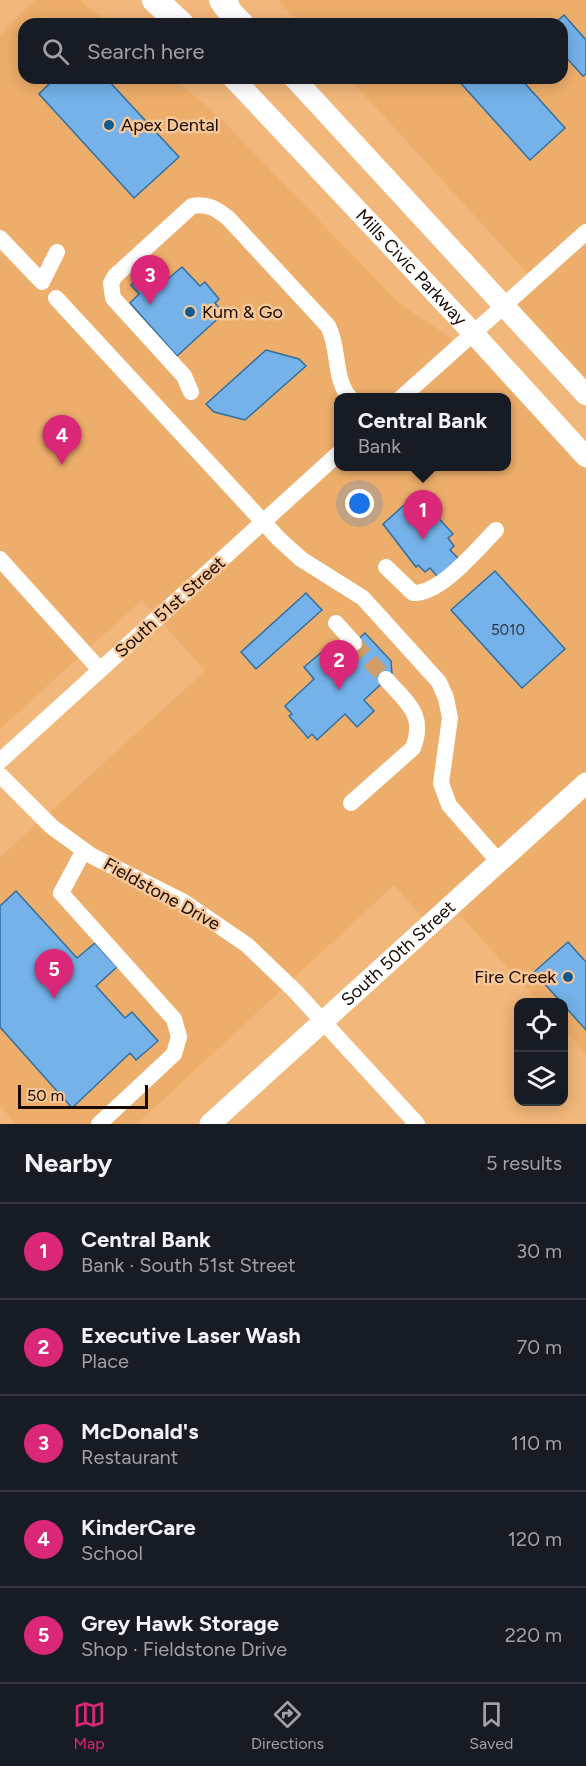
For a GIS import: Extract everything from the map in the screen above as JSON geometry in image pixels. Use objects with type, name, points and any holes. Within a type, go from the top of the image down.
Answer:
[{"type":"highway","points":[[155,0],[175,18]]},
{"type":"main road","points":[[160,0],[176,18]]},
{"type":"main road","name":"Mills Civic Parkway","points":[[239,84],[474,334],[586,457]]},
{"type":"main road","points":[[300,84],[586,395]]},
{"type":"main road","name":"South 50th Street","points":[[210,1124],[586,783]]},
{"type":"street","points":[[191,392],[184,376],[113,298],[111,290],[115,276],[192,206],[199,205],[212,207],[229,219],[328,326],[336,348],[345,393]]},
{"type":"street","points":[[407,393],[586,232]]},
{"type":"street","points":[[0,238],[42,282],[57,252]]},
{"type":"street","points":[[56,298],[264,522],[301,559],[363,598],[439,682],[446,698],[450,718],[441,783],[449,805],[499,862]]},
{"type":"street","name":"South 51st Street","points":[[0,761],[334,458]]},
{"type":"street","points":[[386,567],[413,593],[429,591],[456,570],[496,530]]},
{"type":"street","points":[[0,559],[100,670]]},
{"type":"street","points":[[336,623],[354,643]]},
{"type":"street","points":[[351,803],[413,748],[417,737],[417,718],[386,680]]},
{"type":"street","name":"Fieldstone Drive","points":[[0,776],[52,827],[84,850],[213,920],[262,959],[417,1124]]},
{"type":"street","points":[[84,850],[61,893],[174,1019],[179,1036],[174,1054],[99,1124]]},
{"type":"shaded area","points":[[35,0],[80,0],[102,18],[18,18],[18,84],[180,84],[220,118],[400,304],[462,345],[474,334],[586,457],[586,1054],[568,1034],[568,998],[535,998],[451,906],[429,925],[394,885],[137,1124],[16,1124],[0,1106],[0,857],[205,671],[142,600],[0,729],[0,35]]},
{"type":"shaded area","points":[[278,0],[586,0],[586,395],[505,306],[533,280],[354,84],[568,84],[568,18],[294,18]]},
{"type":"building","points":[[568,20],[586,40],[586,74],[583,76],[568,60]]},
{"type":"building","name":"Apex Dental","points":[[49,84],[112,84],[179,157],[134,198],[39,94]]},
{"type":"building","points":[[461,84],[525,84],[565,128],[530,160]]},
{"type":"building","points":[[182,267],[200,286],[205,282],[219,299],[215,303],[224,313],[177,356],[130,303],[139,294],[131,285],[150,268],[158,276],[163,271],[169,278]]},
{"type":"building","name":"Kum & Go","points":[[266,350],[299,359],[306,366],[245,420],[214,412],[206,404]]},
{"type":"building","points":[[411,499],[428,518],[434,513],[453,534],[448,538],[454,546],[450,550],[462,562],[441,581],[430,568],[425,572],[418,565],[416,567],[383,524]]},
{"type":"building","points":[[495,571],[565,649],[522,688],[451,610]]},
{"type":"building","points":[[306,593],[322,610],[256,669],[241,652]]},
{"type":"building","points":[[365,633],[391,661],[392,674],[364,700],[374,711],[357,727],[345,714],[317,740],[312,734],[308,738],[289,716],[292,714],[285,706],[314,679],[304,667],[322,652],[332,663]]},
{"type":"building","points":[[16,891],[77,958],[95,943],[117,967],[96,986],[125,1018],[132,1012],[158,1041],[136,1060],[130,1053],[72,1108],[0,1027],[0,906]]},
{"type":"building","points":[[568,942],[586,962],[586,1030],[568,1010],[568,998],[557,998],[534,972]]},
{"type":"tunnel","points":[[354,643],[386,679]]},
{"type":"place","name":"Apex Dental","points":[[109,125]]},
{"type":"place","name":"McDonald's","points":[[150,305]]},
{"type":"place","name":"Kum & Go","points":[[190,312]]},
{"type":"place","name":"KinderCare","points":[[62,465]]},
{"type":"place","name":"Central Bank","points":[[423,540]]},
{"type":"place","name":"Executive Laser Wash","points":[[339,690]]},
{"type":"place","name":"Fire Creek","points":[[568,977]]},
{"type":"place","name":"Grey Hawk Storage","points":[[54,999]]}]
